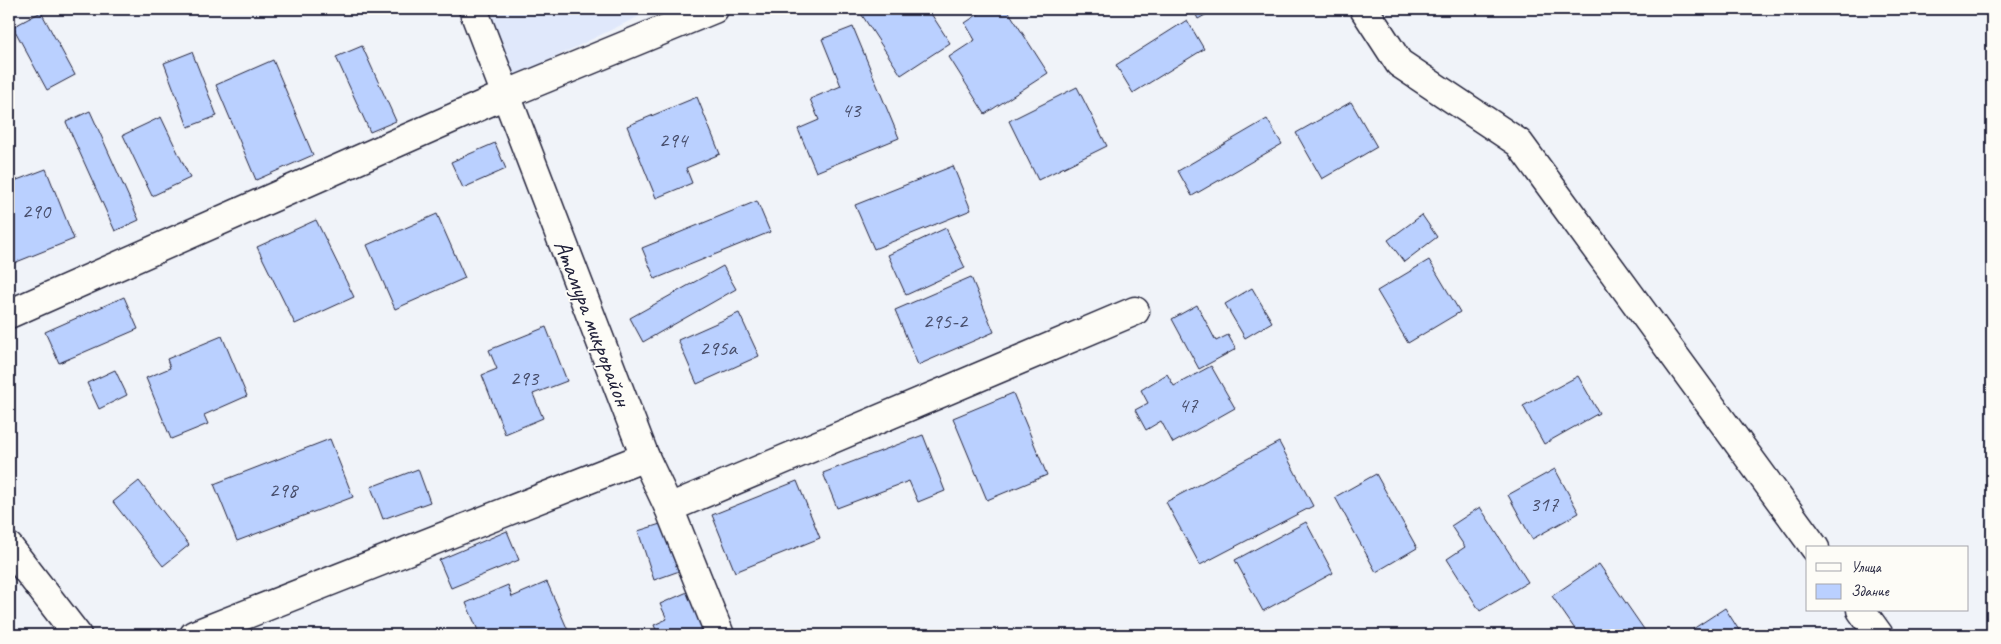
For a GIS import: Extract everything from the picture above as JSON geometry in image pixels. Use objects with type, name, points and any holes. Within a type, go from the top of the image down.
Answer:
[{"type":"street","name":"Атамура микрорайон","points":[[473,9],[645,457],[669,508],[720,635]]},
{"type":"street","points":[[9,314],[505,95],[714,9]]},
{"type":"street","points":[[1364,9],[1399,63],[1519,143],[1814,546]]},
{"type":"street","points":[[669,508],[1135,311]]},
{"type":"street","points":[[194,635],[645,457]]},
{"type":"street","points":[[9,547],[77,635]]},
{"type":"street","points":[[1863,612],[1880,635]]},
{"type":"shaded area","points":[[487,9],[654,9],[508,80]]},
{"type":"building","points":[[858,9],[928,9],[950,43],[901,75]]},
{"type":"building","points":[[986,9],[1007,9],[1048,73],[985,114],[949,57],[975,40],[965,23]]},
{"type":"building","points":[[1193,9],[1216,9],[1198,19]]},
{"type":"building","points":[[41,12],[75,75],[47,90],[13,27]]},
{"type":"building","points":[[1187,20],[1204,49],[1133,93],[1116,65]]},
{"type":"building","points":[[853,27],[899,138],[816,172],[798,129],[819,120],[810,99],[841,86],[822,39]]},
{"type":"building","points":[[362,46],[396,121],[370,132],[336,57]]},
{"type":"building","points":[[192,52],[217,116],[188,127],[164,63]]},
{"type":"building","points":[[273,60],[313,155],[256,180],[216,85]]},
{"type":"building","points":[[1077,87],[1107,146],[1038,180],[1009,121]]},
{"type":"building","points":[[697,97],[720,154],[686,168],[692,183],[656,198],[627,126]]},
{"type":"building","points":[[1351,102],[1377,147],[1322,179],[1296,133]]},
{"type":"building","points":[[90,111],[139,220],[115,231],[66,122]]},
{"type":"building","points":[[161,117],[190,178],[152,196],[123,135]]},
{"type":"building","points":[[1267,119],[1282,144],[1192,196],[1178,171]]},
{"type":"building","points":[[495,143],[506,169],[463,188],[451,162]]},
{"type":"building","points":[[953,166],[971,210],[874,249],[855,205]]},
{"type":"building","points":[[46,169],[74,239],[9,265],[9,183]]},
{"type":"building","points":[[757,201],[770,232],[655,279],[642,248]]},
{"type":"building","points":[[437,214],[465,278],[395,309],[367,245]]},
{"type":"building","points":[[1422,215],[1437,237],[1404,262],[1388,240]]},
{"type":"building","points":[[316,220],[354,297],[295,324],[257,247]]},
{"type":"building","points":[[946,228],[965,268],[906,295],[888,255]]},
{"type":"building","points":[[1429,260],[1460,312],[1408,343],[1377,291]]},
{"type":"building","points":[[723,266],[736,289],[643,342],[630,318]]},
{"type":"building","points":[[971,277],[994,332],[918,365],[895,310]]},
{"type":"building","points":[[1252,288],[1272,322],[1245,338],[1225,304]]},
{"type":"building","points":[[124,297],[138,329],[59,363],[45,332]]},
{"type":"building","points":[[1197,305],[1216,341],[1228,335],[1236,349],[1199,369],[1172,319]]},
{"type":"building","points":[[739,313],[759,356],[697,384],[678,340]]},
{"type":"building","points":[[546,327],[567,381],[533,394],[543,418],[505,434],[482,375],[497,369],[489,350]]},
{"type":"building","points":[[222,336],[247,396],[204,415],[208,424],[171,439],[146,378],[170,368],[167,359]]},
{"type":"building","points":[[1211,366],[1235,408],[1173,443],[1161,421],[1146,430],[1135,410],[1148,403],[1141,390],[1167,374],[1174,386]]},
{"type":"building","points":[[115,370],[127,395],[99,409],[87,383]]},
{"type":"building","points":[[1578,376],[1599,413],[1544,444],[1523,406]]},
{"type":"building","points":[[1013,393],[1047,475],[987,500],[953,418]]},
{"type":"building","points":[[923,435],[945,491],[918,502],[909,481],[837,508],[823,473]]},
{"type":"building","points":[[330,439],[353,497],[237,541],[214,484]]},
{"type":"building","points":[[1279,442],[1313,506],[1200,565],[1166,502]]},
{"type":"building","points":[[418,469],[430,502],[383,519],[371,487]]},
{"type":"building","points":[[1555,469],[1579,513],[1532,539],[1508,495]]},
{"type":"building","points":[[1376,474],[1417,548],[1376,572],[1335,497]]},
{"type":"building","points":[[139,481],[189,545],[163,566],[113,502]]},
{"type":"building","points":[[797,481],[820,538],[735,572],[712,515]]},
{"type":"building","points":[[1480,507],[1528,582],[1480,611],[1447,559],[1465,547],[1451,526]]},
{"type":"building","points":[[670,521],[685,569],[654,580],[638,531]]},
{"type":"building","points":[[1306,522],[1333,573],[1263,611],[1235,560]]},
{"type":"building","points":[[507,531],[519,560],[451,588],[439,560]]},
{"type":"building","points":[[1599,564],[1648,635],[1579,635],[1552,596]]},
{"type":"building","points":[[547,582],[570,635],[480,635],[466,603],[508,585],[512,597]]},
{"type":"building","points":[[692,590],[709,635],[658,635],[654,625],[667,619],[660,604]]},
{"type":"building","points":[[1725,608],[1742,635],[1697,635],[1693,629]]}]
